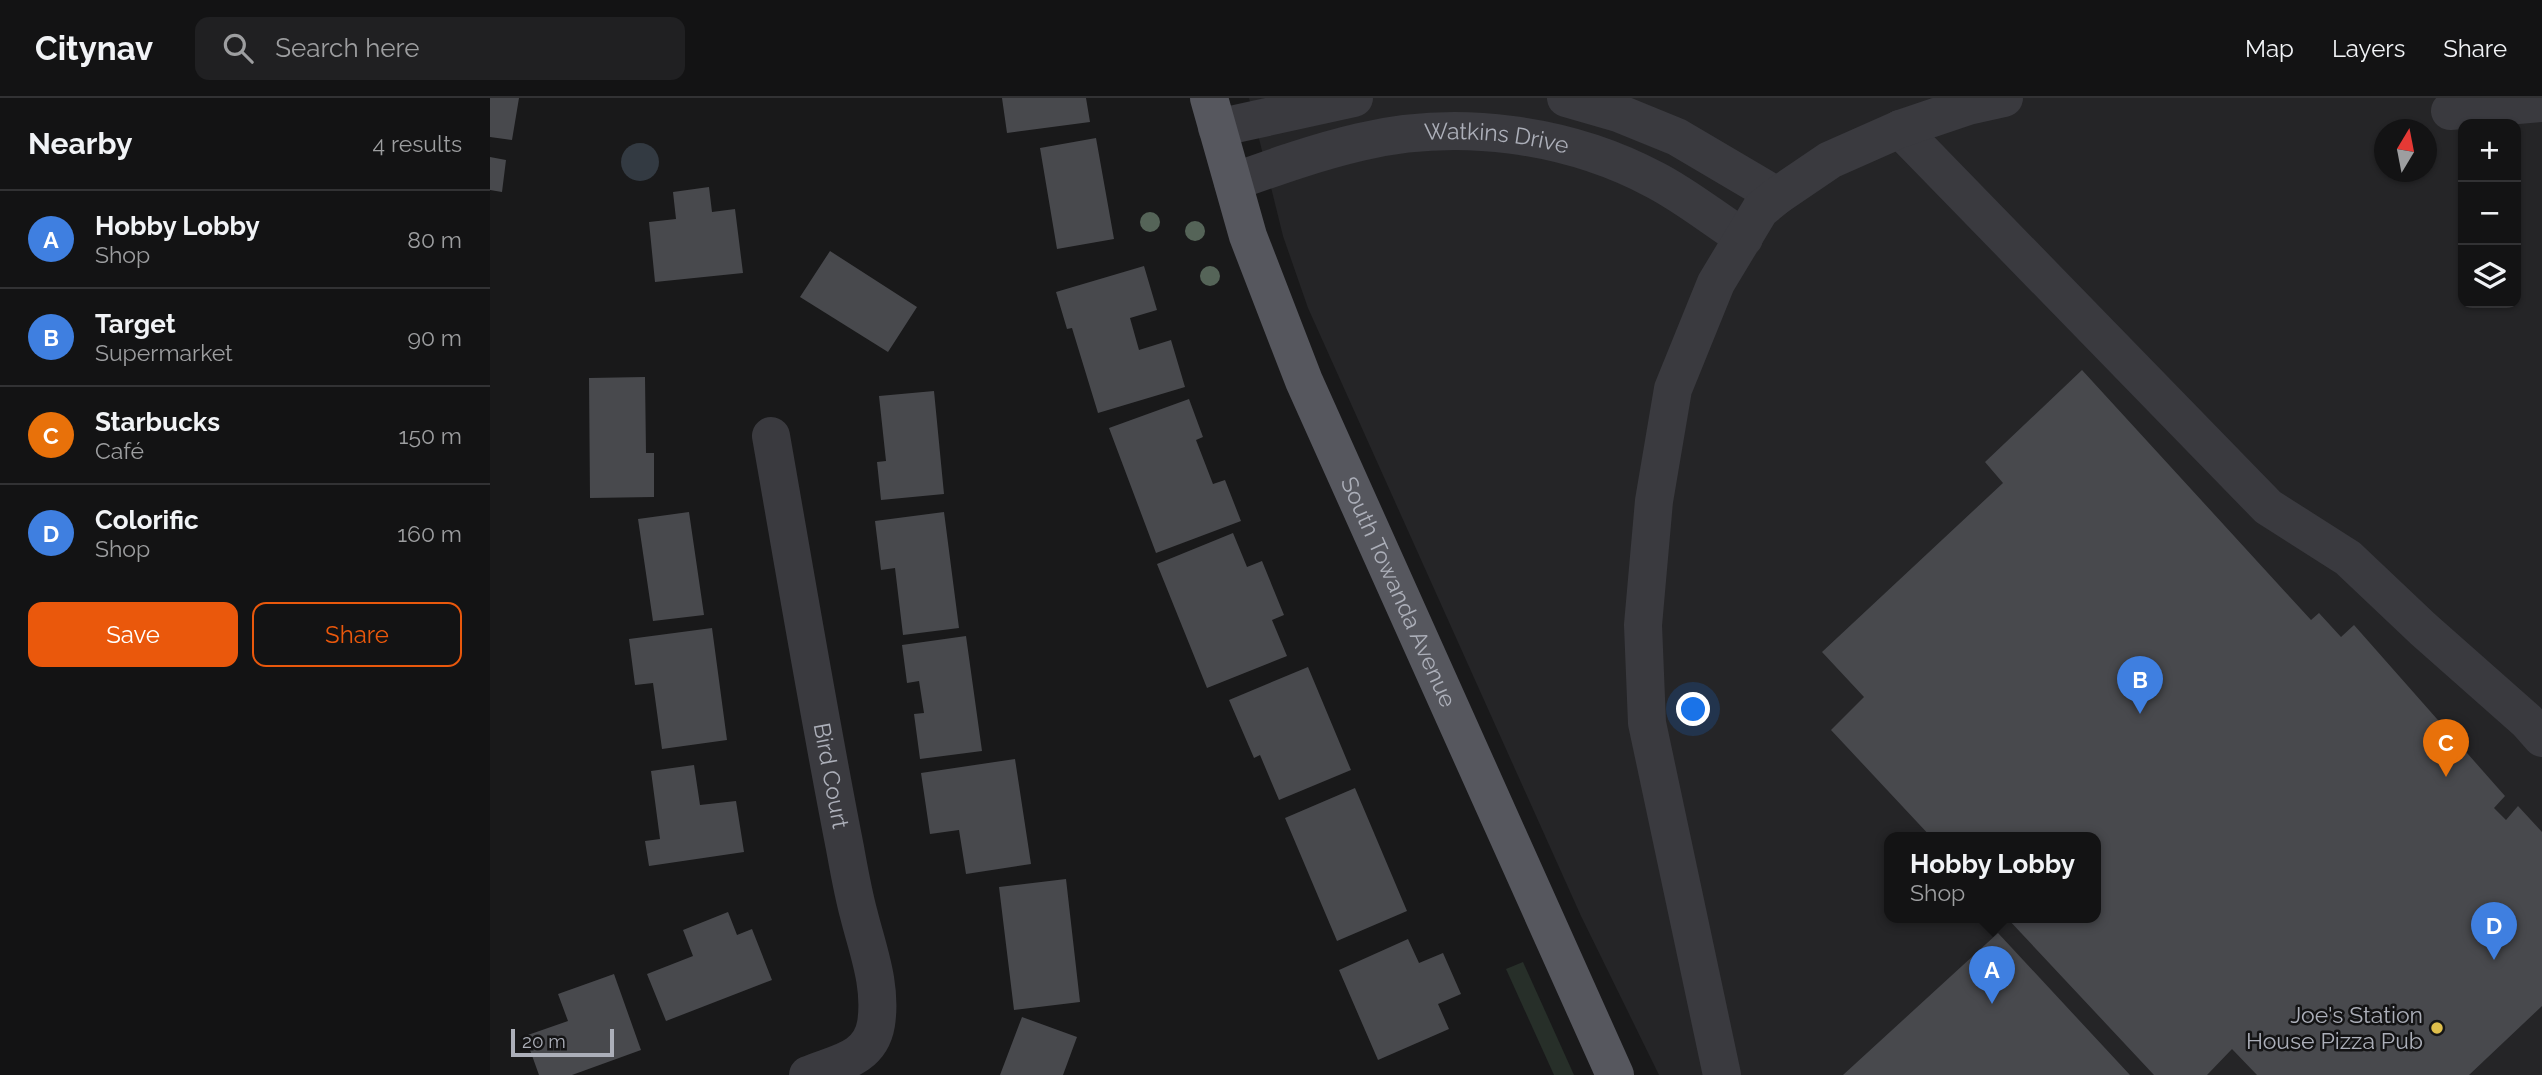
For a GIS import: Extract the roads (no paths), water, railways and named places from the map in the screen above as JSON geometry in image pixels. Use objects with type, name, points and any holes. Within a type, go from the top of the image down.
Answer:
[{"type":"main road","name":"South Towanda Avenue","points":[[1213,113],[1248,236],[1304,381],[1615,1075]]},
{"type":"street","points":[[1213,113],[1354,98]]},
{"type":"street","points":[[1566,98],[1618,113],[1677,137],[1777,195]]},
{"type":"street","points":[[1722,1075],[1647,723],[1643,625],[1654,501],[1673,389],[1716,283],[1760,211],[1777,195],[1830,160],[1900,129],[1967,102],[2004,98]]},
{"type":"street","points":[[2457,98],[2450,111],[2542,103]]},
{"type":"street","points":[[1900,129],[2268,507],[2348,558],[2542,738]]},
{"type":"street","name":"Watkins Drive","points":[[1233,182],[1314,154],[1391,136],[1430,132],[1509,135],[1548,141],[1603,157],[1655,180],[1744,238]]},
{"type":"street","name":"Bird Court","points":[[771,436],[834,790],[858,913],[877,991],[876,1026],[865,1048],[850,1060],[808,1075]]},
{"type":"place","name":"Target","points":[[2140,714]]},
{"type":"place","name":"Starbucks","points":[[2446,777]]},
{"type":"place","name":"Colorific","points":[[2494,960]]},
{"type":"place","name":"Hobby Lobby","points":[[1992,1004]]},
{"type":"place","name":"Joe's Station House Pizza Pub","points":[[2437,1028]]}]
